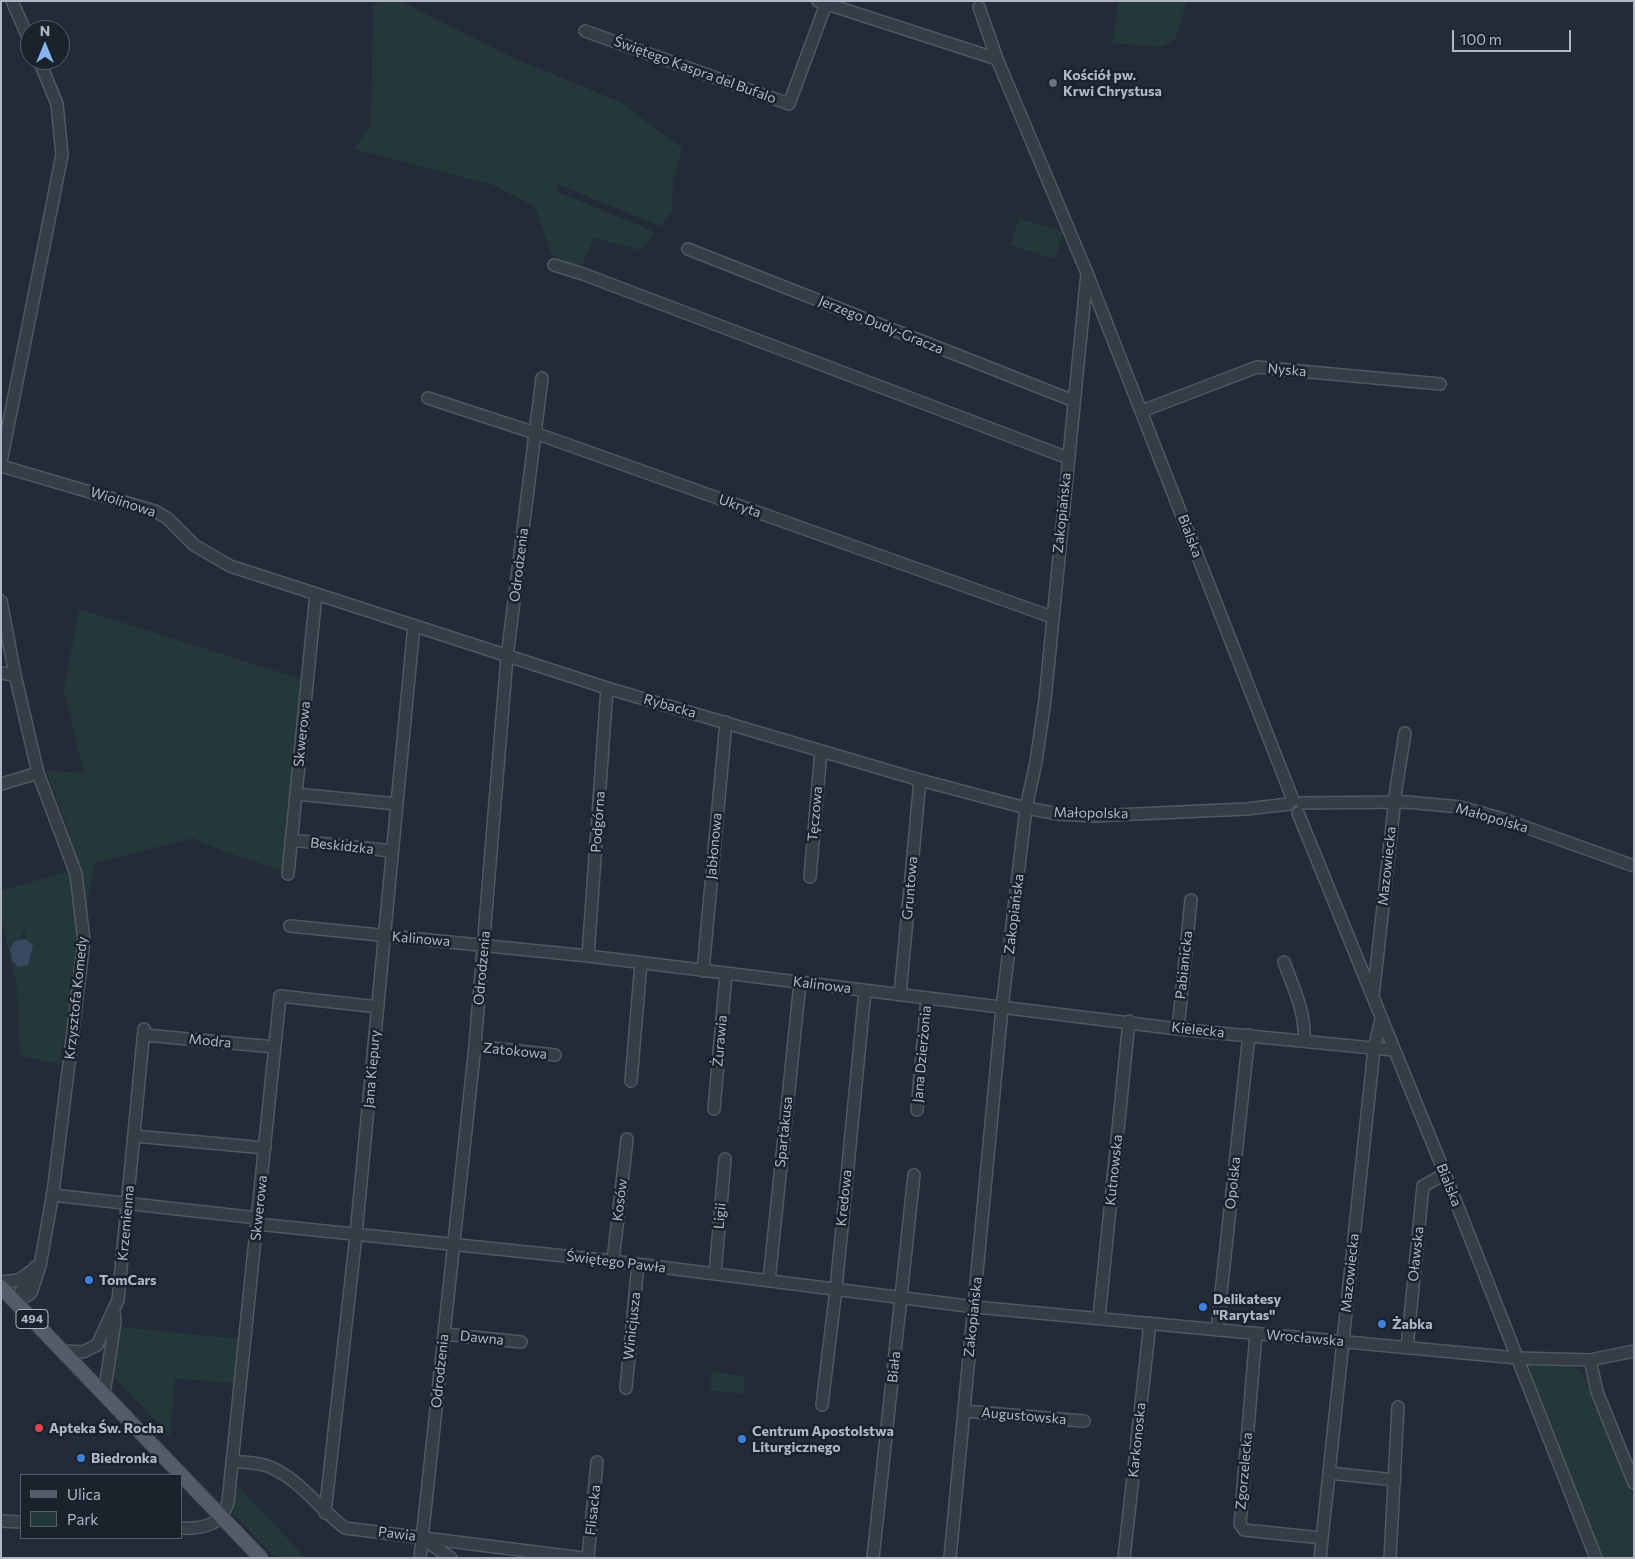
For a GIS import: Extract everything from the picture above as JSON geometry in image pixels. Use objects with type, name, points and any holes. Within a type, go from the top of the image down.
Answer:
[{"type":"main road","name":"494","points":[[1,1288],[181,1474]]},
{"type":"main road","name":"494","points":[[182,1475],[261,1558]]},
{"type":"street","points":[[12,1],[20,20]]},
{"type":"street","name":"Świętego Kaspra del Bufalo","points":[[585,31],[789,104],[822,3],[997,60]]},
{"type":"street","points":[[979,7],[997,60],[1087,272]]},
{"type":"street","points":[[1,462],[62,155],[57,104],[43,70]]},
{"type":"street","name":"Jerzego Dudy-Gracza","points":[[688,249],[1074,401]]},
{"type":"street","points":[[554,265],[583,274],[1068,458]]},
{"type":"street","name":"Zakopiańska","points":[[950,1558],[1002,1008],[1026,808],[1036,762],[1045,700],[1087,272]]},
{"type":"street","name":"Bialska","points":[[1087,272],[1296,807],[1372,999],[1445,1174],[1596,1558]]},
{"type":"street","name":"Nyska","points":[[1142,411],[1257,367],[1440,384]]},
{"type":"street","name":"Odrodzenia","points":[[420,1558],[475,1046],[507,657],[542,378]]},
{"type":"street","name":"Ukryta","points":[[428,398],[536,433],[1052,618]]},
{"type":"street","name":"Wiolinowa","points":[[1,466],[155,512],[167,518],[194,545],[223,563],[316,594]]},
{"type":"street","name":"Rybacka","points":[[316,594],[607,688],[920,780],[1026,808]]},
{"type":"street","name":"Skwerowa","points":[[288,874],[316,594]]},
{"type":"street","name":"Krzysztofa Komedy","points":[[1,601],[14,675],[38,773],[76,874],[84,941],[52,1196],[42,1255],[36,1279],[30,1293],[27,1314]]},
{"type":"street","name":"Jana Kiepury","points":[[325,1513],[356,1235],[414,625]]},
{"type":"street","points":[[1,673],[14,675]]},
{"type":"street","name":"Podgórna","points":[[588,956],[607,688]]},
{"type":"street","name":"Jabłonowa","points":[[703,971],[726,722]]},
{"type":"street","name":"Mazowiecka","points":[[1372,999],[1394,802],[1405,733]]},
{"type":"street","name":"Tęczowa","points":[[810,877],[821,750]]},
{"type":"street","points":[[1,784],[38,773]]},
{"type":"street","name":"Gruntowa","points":[[900,995],[920,780]]},
{"type":"street","points":[[296,794],[396,804]]},
{"type":"street","name":"Małopolska","points":[[1026,808],[1059,814],[1093,816],[1394,802],[1439,804],[1474,810],[1500,818],[1634,866]]},
{"type":"street","name":"Beskidzka","points":[[291,840],[392,851]]},
{"type":"street","name":"Pabianicka","points":[[1178,1029],[1191,900]]},
{"type":"street","name":"Kalinowa","points":[[290,926],[588,956],[1002,1008]]},
{"type":"street","points":[[1284,962],[1302,1011],[1305,1025],[1304,1041]]},
{"type":"street","points":[[631,1081],[641,963]]},
{"type":"street","name":"Żurawia","points":[[714,1109],[726,974]]},
{"type":"street","name":"Spartakusa","points":[[769,1281],[800,983]]},
{"type":"street","name":"Kredowa","points":[[822,1405],[836,1289],[864,991]]},
{"type":"street","name":"Skwerowa","points":[[222,1516],[228,1502],[280,996],[378,1007]]},
{"type":"street","name":"Jana Dzierżonia","points":[[917,1110],[928,998]]},
{"type":"street","name":"Kielecka","points":[[1002,1008],[1129,1021],[1178,1029],[1393,1050]]},
{"type":"street","name":"Mazowiecka","points":[[1320,1558],[1374,1049],[1381,1019]]},
{"type":"street","name":"Kutnowska","points":[[1099,1318],[1129,1021]]},
{"type":"street","name":"Modra","points":[[145,1032],[274,1047]]},
{"type":"street","name":"Krzemienna","points":[[63,1351],[82,1352],[97,1345],[118,1300],[145,1032]]},
{"type":"street","name":"Opolska","points":[[1217,1330],[1249,1035]]},
{"type":"street","name":"Zatokowa","points":[[475,1046],[555,1055]]},
{"type":"street","points":[[134,1136],[265,1148]]},
{"type":"street","name":"Kosów","points":[[613,1261],[627,1138]]},
{"type":"street","name":"Ligii","points":[[715,1274],[726,1159]]},
{"type":"street","name":"Oławska","points":[[1407,1348],[1423,1186],[1445,1174]]},
{"type":"street","name":"Biała","points":[[873,1558],[914,1175]]},
{"type":"street","name":"Świętego Pawła","points":[[52,1196],[356,1235],[454,1243],[638,1264],[975,1307]]},
{"type":"street","name":"Krzysztofa Komedy","points":[[16,1303],[42,1255]]},
{"type":"street","name":"Winicjusza","points":[[626,1388],[638,1264]]},
{"type":"street","points":[[1,1282],[18,1280],[34,1269]]},
{"type":"street","points":[[16,1303],[30,1293]]},
{"type":"street","name":"Wrocławska","points":[[975,1307],[1517,1358],[1590,1360],[1634,1351]]},
{"type":"street","name":"Krzemienna","points":[[104,1394],[115,1322],[114,1311]]},
{"type":"street","name":"Karkonoska","points":[[1124,1558],[1150,1323]]},
{"type":"street","name":"Zgorzelecka","points":[[1256,1333],[1240,1524],[1244,1530],[1322,1538]]},
{"type":"street","name":"Dawna","points":[[444,1334],[521,1342]]},
{"type":"street","points":[[1590,1360],[1597,1392],[1634,1483]]},
{"type":"street","points":[[1390,1558],[1398,1408]]},
{"type":"street","name":"Augustowska","points":[[964,1411],[1084,1421]]},
{"type":"street","name":"Pawia","points":[[232,1462],[268,1466],[287,1475],[325,1513],[345,1528],[583,1558]]},
{"type":"street","name":"Flisacka","points":[[588,1558],[597,1462]]},
{"type":"street","points":[[1330,1473],[1395,1480]]},
{"type":"street","points":[[182,1528],[209,1526],[222,1516]]},
{"type":"street","points":[[1,1522],[20,1522]]},
{"type":"street","points":[[421,1538],[451,1558]]},
{"type":"green space","points":[[380,1],[401,1],[521,61],[625,104],[682,148],[673,182],[672,211],[660,226],[560,185],[556,187],[558,192],[655,232],[641,250],[594,238],[581,267],[552,256],[535,207],[493,185],[354,149],[371,124],[373,7]]},
{"type":"green space","points":[[1118,1],[1187,1],[1175,40],[1162,47],[1113,43]]},
{"type":"green space","points":[[1019,218],[1063,232],[1055,259],[1010,245]]},
{"type":"green space","points":[[79,609],[304,680],[286,872],[220,850],[193,838],[95,863],[59,1065],[20,1055],[17,986],[1,920],[1,891],[78,868],[67,825],[46,770],[84,773],[64,691]],"holes":[[[25,928],[26,939],[31,942],[15,964],[10,953],[15,941],[21,939]]]},
{"type":"green space","points":[[119,1327],[240,1339],[236,1384],[175,1378],[170,1436],[113,1376]]},
{"type":"green space","points":[[1528,1365],[1570,1367],[1576,1368],[1583,1374],[1594,1408],[1598,1410],[1634,1499],[1634,1558],[1601,1558],[1526,1369]]},
{"type":"green space","points":[[712,1372],[745,1376],[743,1394],[710,1390]]},
{"type":"green space","points":[[235,1483],[306,1558],[276,1558],[234,1515],[232,1509]]},
{"type":"water","points":[[26,939],[33,945],[28,965],[18,967],[12,960],[10,949],[15,941]]},
{"type":"place","name":"Kościół pw. Krwi Chrystusa","points":[[1053,83]]},
{"type":"place","name":"TomCars","points":[[89,1280]]},
{"type":"place","name":"Delikatesy \"Rarytas\"","points":[[1203,1307]]},
{"type":"place","name":"Żabka","points":[[1382,1324]]},
{"type":"place","name":"Apteka Św. Rocha","points":[[39,1428]]},
{"type":"place","name":"Centrum Apostolstwa Liturgicznego","points":[[742,1439]]},
{"type":"place","name":"Biedronka","points":[[81,1458]]}]
